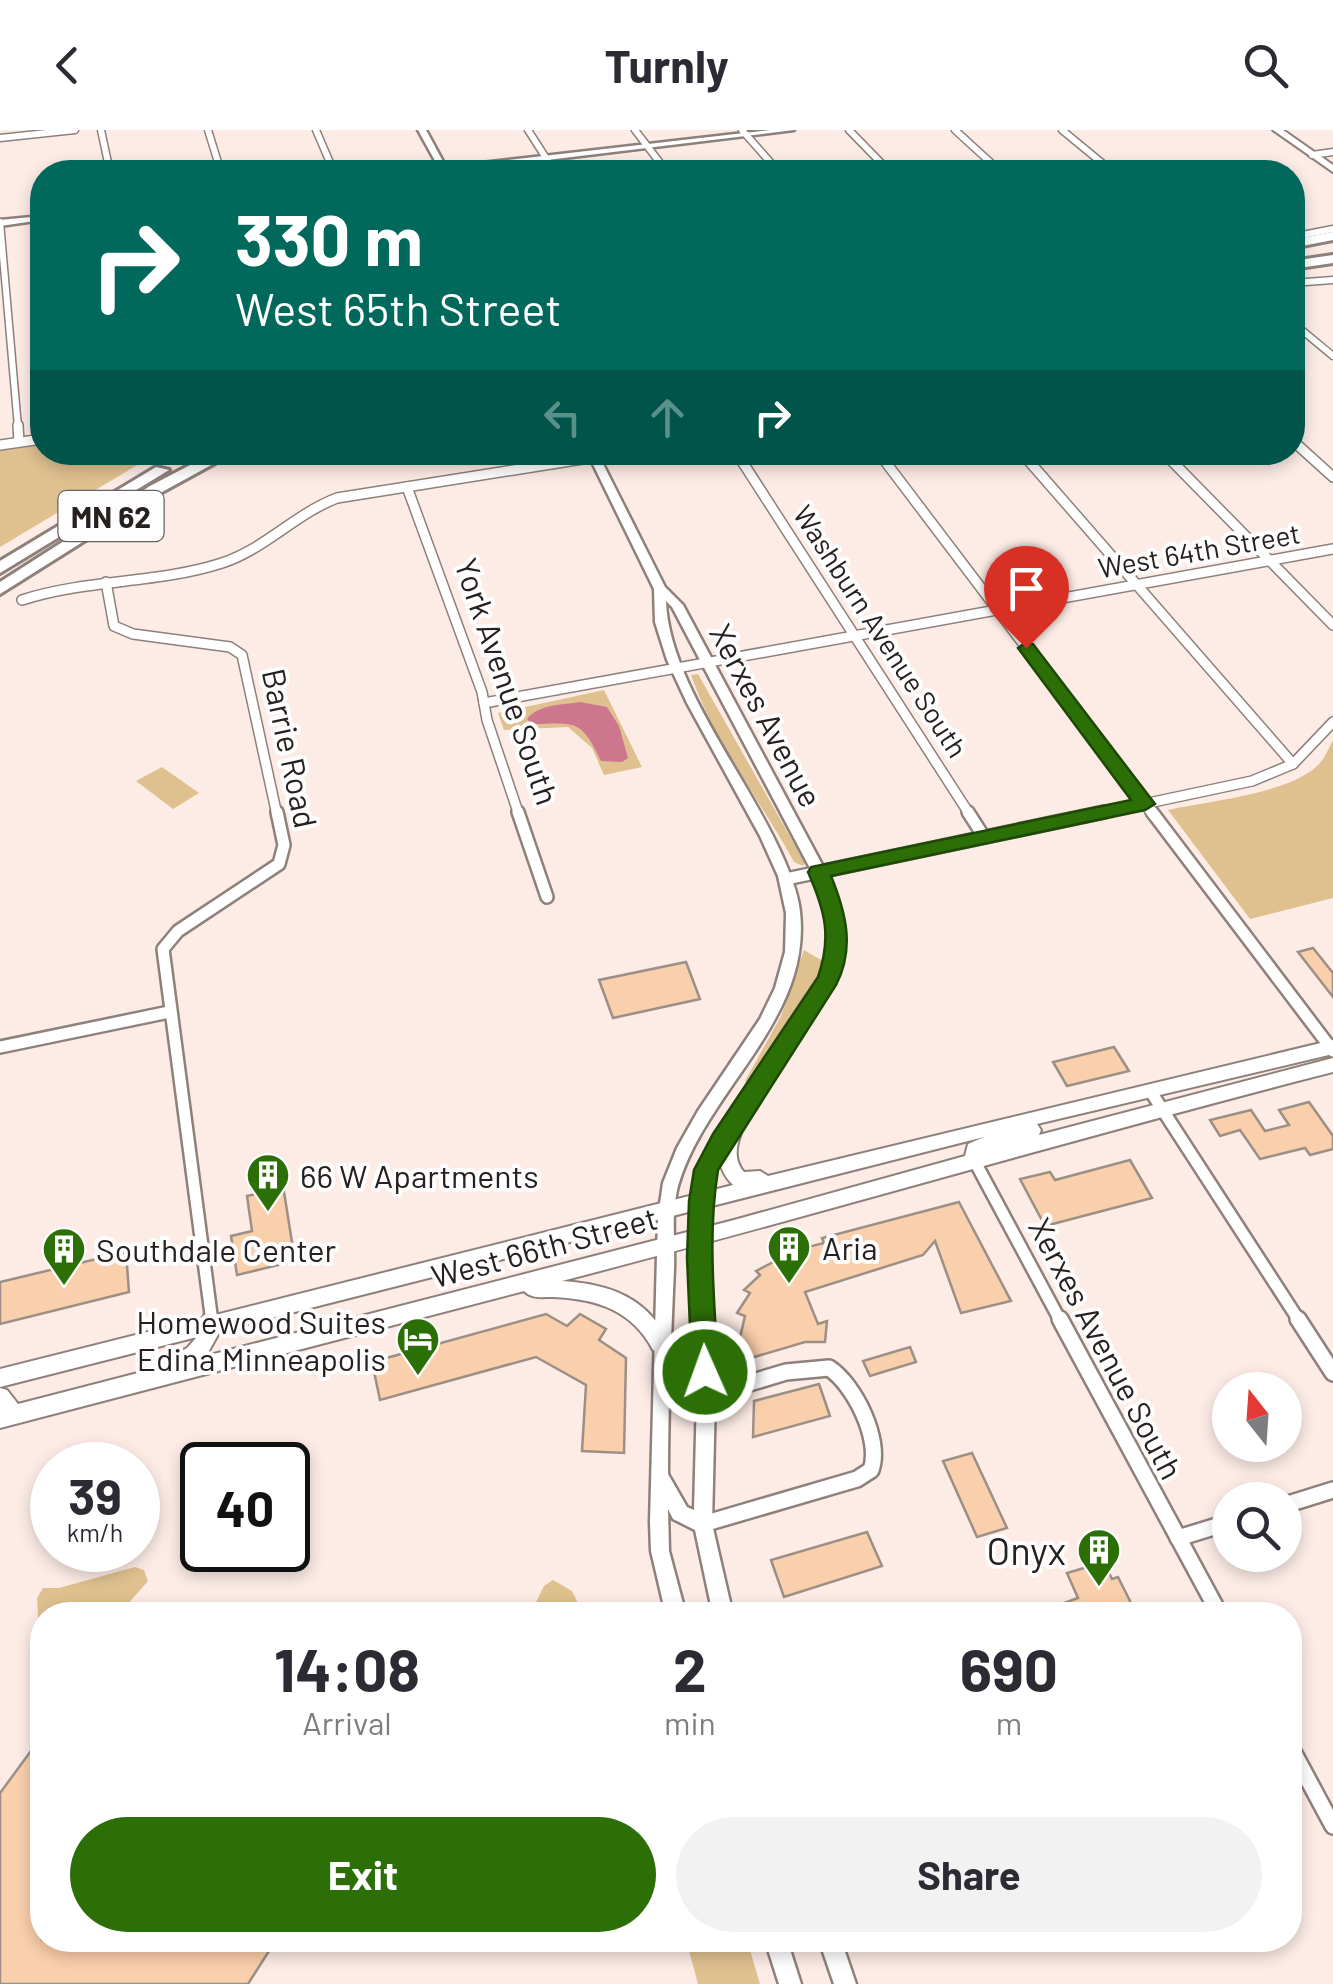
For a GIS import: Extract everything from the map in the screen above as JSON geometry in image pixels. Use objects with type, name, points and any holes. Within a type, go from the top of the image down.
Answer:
[{"type":"highway","points":[[1305,239],[1333,236]]},
{"type":"highway","points":[[1305,259],[1333,256]]},
{"type":"highway","points":[[1305,279],[1333,277]]},
{"type":"highway","name":"MN 62","points":[[0,568],[171,465]]},
{"type":"highway","name":"MN 62","points":[[0,589],[156,489],[203,465]]},
{"type":"main road","points":[[1276,130],[1333,169]]},
{"type":"main road","name":"West 66th Street","points":[[4,1410],[143,1381],[701,1236],[974,1160],[1156,1100],[1332,1052]]},
{"type":"main road","name":"West 66th Street","points":[[0,1378],[1072,1110],[1156,1100]]},
{"type":"main road","points":[[746,1106],[725,1153],[728,1168],[740,1180],[849,1164]]},
{"type":"main road","points":[[974,1160],[974,1149],[978,1146],[1048,1125],[1072,1110]]},
{"type":"main road","points":[[498,1290],[571,1287],[600,1294],[645,1317],[654,1326],[660,1344]]},
{"type":"main road","points":[[143,1381],[191,1357],[209,1339],[212,1325]]},
{"type":"street","points":[[0,138],[75,130]]},
{"type":"street","points":[[101,130],[107,160]]},
{"type":"street","points":[[208,130],[217,160]]},
{"type":"street","points":[[316,130],[329,160]]},
{"type":"street","points":[[422,130],[438,160]]},
{"type":"street","points":[[528,130],[546,158]]},
{"type":"street","points":[[635,130],[658,160]]},
{"type":"street","points":[[531,160],[790,130]]},
{"type":"street","points":[[849,130],[878,160]]},
{"type":"street","points":[[956,130],[988,160]]},
{"type":"street","points":[[1062,130],[1098,160]]},
{"type":"street","points":[[744,133],[768,160]]},
{"type":"street","points":[[1312,155],[1333,152]]},
{"type":"street","points":[[20,442],[0,222],[30,219]]},
{"type":"street","points":[[1306,234],[1333,228]]},
{"type":"street","points":[[1305,333],[1333,356]]},
{"type":"street","points":[[0,362],[12,360]]},
{"type":"street","points":[[0,446],[30,441]]},
{"type":"street","points":[[1305,452],[1333,477]]},
{"type":"street","points":[[22,600],[49,590],[227,561],[257,547],[325,502],[535,465]]},
{"type":"street","name":"Xerxes Avenue","points":[[598,465],[660,588],[678,605],[819,872]]},
{"type":"street","name":"Washburn Avenue South","points":[[744,465],[984,837]]},
{"type":"street","points":[[888,465],[1332,1052]]},
{"type":"street","points":[[1032,465],[1294,764]]},
{"type":"street","points":[[1176,465],[1333,625]]},
{"type":"street","name":"York Avenue South","points":[[407,487],[484,703],[547,897]]},
{"type":"street","name":"West 64th Street","points":[[484,703],[1333,549]]},
{"type":"street","name":"Barrie Road","points":[[106,582],[116,626],[133,634],[230,648],[242,656],[284,845],[284,854],[269,872],[168,940],[162,959],[212,1325]]},
{"type":"street","name":"Xerxes Avenue","points":[[660,588],[657,606],[678,668],[786,878]]},
{"type":"street","points":[[671,1602],[660,1550],[658,1463],[666,1210],[686,1144],[758,1037],[782,992],[792,958],[793,913],[786,878],[1252,781],[1294,764],[1333,722]]},
{"type":"street","points":[[720,1602],[703,1524],[706,1396],[701,1201],[706,1170],[827,983],[836,956],[836,913],[819,872]]},
{"type":"street","points":[[0,1047],[169,1012]]},
{"type":"street","points":[[1156,1100],[1333,1373]]},
{"type":"street","name":"Xerxes Avenue South","points":[[974,1160],[1213,1602]]},
{"type":"street","points":[[658,1463],[669,1497],[680,1513],[703,1524],[870,1472],[875,1460],[874,1447],[846,1382],[832,1368],[812,1368],[706,1396]]},
{"type":"street","points":[[1302,1499],[1333,1490]]},
{"type":"street","points":[[1178,1538],[1212,1528]]},
{"type":"street","points":[[1302,1768],[1333,1826]]},
{"type":"street","points":[[780,1952],[790,1984]]},
{"type":"street","points":[[834,1952],[845,1984]]},
{"type":"shaded area","points":[[30,447],[30,465],[137,465],[0,547],[0,451]]},
{"type":"shaded area","points":[[698,674],[805,863],[803,866],[794,862],[725,747],[691,675]]},
{"type":"shaded area","points":[[604,690],[642,767],[604,775],[592,748],[568,727],[504,730],[498,713]]},
{"type":"shaded area","points":[[580,702],[607,707],[619,726],[628,758],[622,762],[601,761],[588,737],[576,726],[532,724],[527,719],[544,708]]},
{"type":"shaded area","points":[[1333,740],[1333,898],[1250,919],[1168,810],[1267,790],[1304,776],[1317,766]]},
{"type":"shaded area","points":[[162,767],[199,793],[173,809],[136,781]]},
{"type":"shaded area","points":[[804,950],[826,963],[820,980],[752,1084],[745,1081],[781,1016]]},
{"type":"shaded area","points":[[117,1572],[145,1572],[148,1581],[129,1602],[37,1602],[43,1588],[59,1588]]},
{"type":"shaded area","points":[[553,1580],[572,1591],[578,1602],[536,1602],[544,1586]]},
{"type":"shaded area","points":[[689,1952],[751,1952],[760,1984],[698,1984]]},
{"type":"building","points":[[1313,948],[1333,973],[1333,997],[1298,952]]},
{"type":"building","points":[[686,962],[700,999],[613,1018],[599,980]]},
{"type":"building","points":[[1114,1047],[1129,1071],[1067,1086],[1053,1062]]},
{"type":"building","points":[[1309,1102],[1333,1136],[1333,1149],[1310,1155],[1305,1148],[1260,1159],[1240,1130],[1220,1136],[1210,1120],[1251,1110],[1265,1131],[1289,1125],[1279,1110]]},
{"type":"building","points":[[1130,1160],[1152,1198],[1045,1226],[1020,1179],[1050,1172],[1055,1180]]},
{"type":"building","name":"66 W Apartments","points":[[281,1173],[295,1261],[237,1275],[231,1236],[252,1231],[247,1196],[261,1193],[259,1178]]},
{"type":"building","name":"Aria","points":[[959,1202],[1011,1301],[961,1313],[935,1241],[923,1255],[805,1292],[818,1324],[827,1321],[825,1342],[805,1342],[734,1363],[745,1316],[737,1313],[750,1293],[744,1290],[760,1275],[756,1271],[777,1260],[773,1256],[824,1243],[822,1238]]},
{"type":"building","name":"Southdale Center","points":[[126,1252],[129,1292],[0,1324],[0,1282]]},
{"type":"building","name":"Homewood Suites Edina Minneapolis","points":[[546,1314],[567,1326],[580,1314],[606,1329],[599,1340],[626,1358],[624,1453],[582,1451],[586,1385],[536,1357],[380,1400],[372,1362]]},
{"type":"building","points":[[910,1347],[916,1362],[870,1376],[863,1361]]},
{"type":"building","points":[[819,1384],[830,1416],[753,1437],[754,1401]]},
{"type":"building","points":[[972,1453],[1007,1528],[977,1537],[943,1461]]},
{"type":"building","points":[[867,1532],[882,1566],[784,1597],[771,1560]]},
{"type":"building","points":[[1104,1562],[1112,1579],[1118,1577],[1130,1602],[1067,1602],[1078,1598],[1067,1573]]},
{"type":"building","points":[[30,1752],[30,1952],[268,1952],[248,1984],[0,1984],[0,1793]]},
{"type":"place","name":"66 W Apartments","points":[[268,1213]]},
{"type":"place","name":"Aria","points":[[789,1285]]},
{"type":"place","name":"Southdale Center","points":[[64,1287]]},
{"type":"place","name":"Homewood Suites Edina Minneapolis","points":[[418,1377]]},
{"type":"place","name":"Onyx","points":[[1099,1588]]},
{"type":"route","points":[[705,1372],[700,1258],[706,1170],[828,979],[836,956],[836,913],[819,872],[1145,804],[1026,648]]}]
